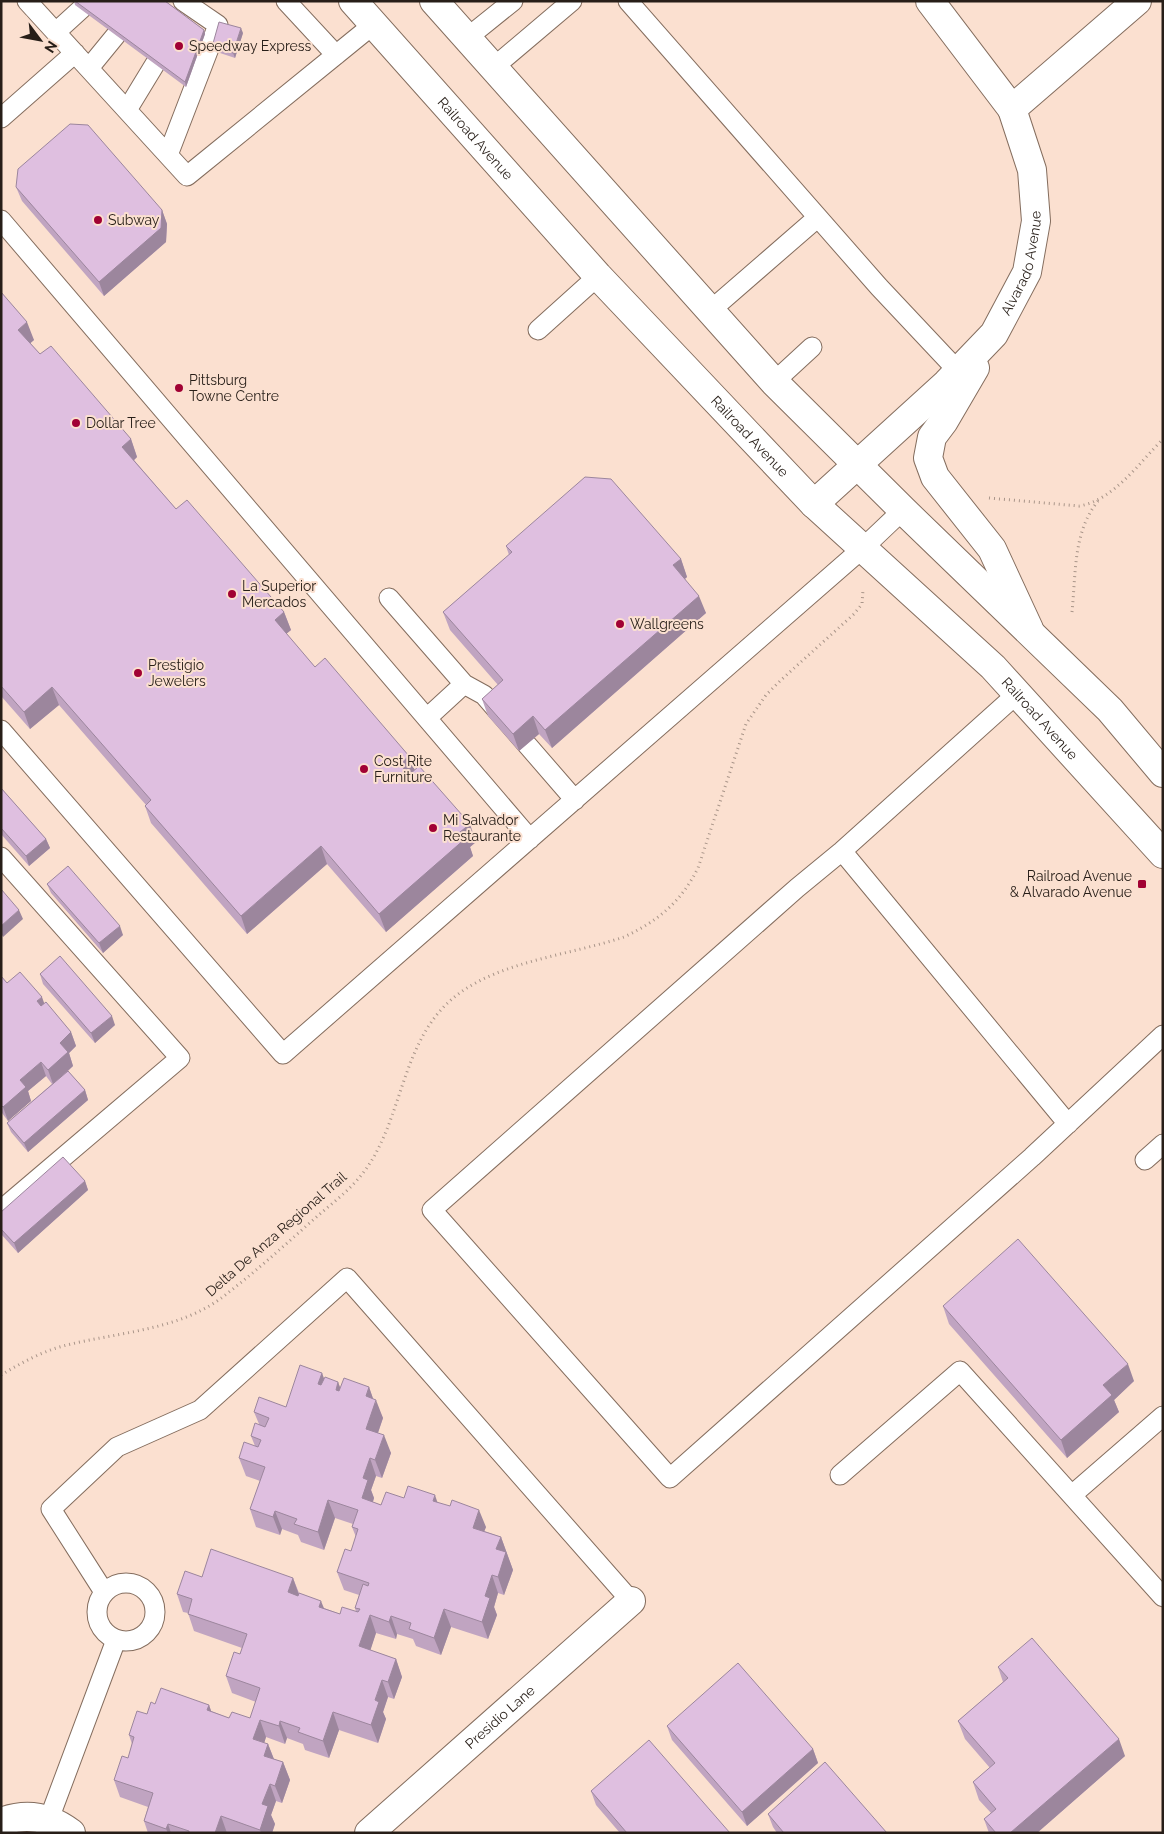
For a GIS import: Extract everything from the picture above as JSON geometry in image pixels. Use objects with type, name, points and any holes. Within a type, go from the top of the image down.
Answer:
[{"type":"main road","name":"Railroad Avenue","points":[[353,1],[598,276],[814,504],[962,637],[1018,693],[1163,854]]},
{"type":"main road","points":[[434,1],[774,382],[1110,710],[1163,773]]},
{"type":"main road","name":"Alvarado Avenue","points":[[814,504],[856,463],[958,371],[994,334],[1027,272],[1036,221],[1032,170],[1012,109],[930,1]]},
{"type":"main road","points":[[1012,109],[1137,1]]},
{"type":"main road","points":[[994,334],[944,421],[932,437],[928,458],[935,476],[946,492],[992,549],[1029,629]]},
{"type":"main road","name":"Presidio Lane","points":[[369,1833],[631,1600]]},
{"type":"main road","points":[[1,1822],[23,1816],[60,1826]]},
{"type":"lane","points":[[27,1],[187,176],[374,24]]},
{"type":"lane","points":[[56,32],[90,1]]},
{"type":"lane","points":[[286,1],[336,55]]},
{"type":"lane","points":[[467,38],[513,1]]},
{"type":"lane","points":[[494,67],[572,1]]},
{"type":"lane","points":[[628,1],[817,218],[958,371]]},
{"type":"lane","points":[[168,154],[218,25],[185,8]]},
{"type":"lane","points":[[89,68],[116,35]]},
{"type":"lane","points":[[1,118],[75,53]]},
{"type":"lane","points":[[127,110],[155,64]]},
{"type":"lane","points":[[711,310],[817,218]]},
{"type":"lane","points":[[1,220],[530,839]]},
{"type":"lane","points":[[538,330],[598,276]]},
{"type":"lane","points":[[774,382],[812,347]]},
{"type":"lane","points":[[1,730],[283,1054],[575,800],[872,556],[903,510]]},
{"type":"lane","points":[[389,598],[464,684],[484,695],[575,800]]},
{"type":"lane","points":[[427,718],[464,684]]},
{"type":"lane","points":[[1018,693],[842,851],[797,888],[432,1210],[670,1478],[1068,1124],[1163,1035]]},
{"type":"lane","points":[[842,851],[1068,1124]]},
{"type":"lane","points":[[1,857],[180,1058],[1,1210]]},
{"type":"lane","points":[[1145,1160],[1163,1144]]},
{"type":"lane","points":[[104,1592],[51,1509],[117,1448],[200,1410],[347,1278],[631,1600]]},
{"type":"lane","points":[[840,1475],[960,1371],[1163,1597]]},
{"type":"lane","points":[[1072,1495],[1163,1416]]},
{"type":"lane","points":[[125,1583],[136,1585],[146,1590],[153,1600],[156,1611],[154,1622],[148,1632],[139,1639],[127,1642],[116,1640],[106,1634],[100,1625],[97,1614],[99,1602],[104,1592],[114,1585],[125,1583]]},
{"type":"lane","points":[[60,1826],[116,1640]]},
{"type":"path","points":[[946,492],[959,482],[971,496],[1079,506],[1089,504],[1100,499],[1115,487],[1163,439]]},
{"type":"path","points":[[1072,612],[1079,538],[1083,523],[1100,499]]},
{"type":"path","name":"Delta De Anza Regional Trail","points":[[1,1375],[37,1355],[62,1346],[167,1323],[208,1308],[343,1194],[366,1168],[384,1135],[416,1050],[431,1024],[456,996],[490,976],[509,968],[624,937],[649,924],[671,908],[690,883],[698,868],[746,724],[754,710],[781,680],[862,604],[864,583],[872,556]]},
{"type":"building","points":[[75,1],[165,1],[204,30],[185,82]]},
{"type":"building","points":[[219,22],[241,28],[233,53],[212,47]]},
{"type":"building","points":[[70,124],[88,125],[162,210],[161,228],[99,282],[16,187],[18,169]]},
{"type":"building","points":[[1,292],[27,322],[18,330],[40,354],[51,346],[131,439],[122,447],[176,509],[187,500],[284,612],[275,620],[315,667],[325,658],[409,756],[400,764],[409,775],[419,766],[470,824],[460,832],[466,838],[379,914],[321,846],[241,916],[145,806],[151,800],[52,687],[24,712],[1,686]]},
{"type":"building","points":[[585,477],[611,479],[681,559],[673,565],[699,596],[545,730],[533,716],[513,734],[482,699],[503,680],[443,612],[512,552],[506,546]]},
{"type":"building","points":[[1,788],[46,839],[26,856],[1,828]]},
{"type":"building","points":[[68,866],[120,926],[99,943],[47,884]]},
{"type":"building","points":[[1,889],[19,910],[1,926]]},
{"type":"building","points":[[60,956],[112,1016],[91,1033],[40,974]]},
{"type":"building","points":[[20,972],[42,997],[37,1001],[41,1006],[46,1002],[71,1032],[60,1043],[68,1052],[48,1070],[41,1062],[20,1080],[26,1087],[3,1107],[1,1105],[1,976],[7,983]]},
{"type":"building","points":[[68,1071],[85,1090],[24,1143],[7,1123]]},
{"type":"building","points":[[63,1157],[85,1181],[14,1243],[1,1229],[1,1212]]},
{"type":"building","points":[[1018,1239],[1128,1364],[1103,1385],[1112,1395],[1061,1440],[943,1306]]},
{"type":"building","points":[[300,1365],[322,1373],[318,1384],[321,1385],[325,1377],[338,1382],[336,1390],[339,1391],[344,1378],[369,1387],[366,1396],[376,1400],[366,1429],[384,1435],[375,1460],[370,1458],[363,1478],[368,1480],[362,1498],[381,1505],[386,1492],[404,1498],[408,1486],[435,1495],[433,1501],[450,1506],[452,1500],[479,1510],[473,1528],[501,1537],[496,1549],[506,1552],[498,1577],[492,1575],[485,1596],[490,1598],[482,1622],[444,1609],[434,1638],[409,1629],[411,1623],[391,1616],[389,1622],[370,1615],[359,1646],[396,1659],[388,1682],[382,1680],[375,1700],[379,1702],[371,1725],[333,1712],[323,1741],[298,1732],[300,1728],[280,1721],[279,1726],[260,1720],[253,1739],[268,1744],[264,1756],[283,1762],[275,1786],[270,1784],[262,1804],[268,1806],[260,1830],[221,1816],[215,1833],[189,1833],[189,1831],[168,1824],[166,1829],[144,1821],[153,1793],[114,1780],[122,1756],[128,1758],[134,1737],[129,1735],[137,1711],[147,1714],[151,1702],[155,1704],[161,1688],[209,1705],[207,1710],[229,1718],[232,1712],[250,1718],[260,1688],[226,1676],[234,1652],[240,1654],[247,1634],[188,1614],[192,1599],[177,1594],[185,1571],[202,1577],[211,1549],[293,1578],[288,1592],[298,1596],[299,1593],[321,1601],[319,1607],[340,1614],[342,1607],[358,1612],[360,1609],[355,1608],[363,1584],[368,1586],[369,1583],[337,1572],[345,1549],[351,1551],[358,1529],[352,1527],[358,1510],[328,1500],[318,1532],[294,1524],[297,1519],[275,1511],[273,1517],[250,1509],[265,1467],[239,1458],[244,1442],[258,1447],[261,1440],[251,1436],[255,1423],[265,1427],[269,1418],[254,1412],[259,1397],[286,1407]]},
{"type":"building","points":[[1032,1638],[1119,1739],[1010,1833],[996,1833],[984,1819],[996,1809],[973,1782],[995,1763],[958,1721],[1008,1678],[998,1667]]},
{"type":"building","points":[[738,1663],[813,1749],[742,1812],[667,1726]]},
{"type":"building","points":[[649,1740],[730,1833],[627,1833],[591,1791]]},
{"type":"building","points":[[825,1762],[887,1833],[784,1833],[768,1814]]},
{"type":"place","name":"Speedway Express","points":[[179,46]]},
{"type":"place","name":"Subway","points":[[98,220]]},
{"type":"place","name":"Pittsburg Towne Centre","points":[[179,388]]},
{"type":"place","name":"Dollar Tree","points":[[76,423]]},
{"type":"place","name":"La Superior Mercados","points":[[232,594]]},
{"type":"place","name":"Wallgreens","points":[[620,624]]},
{"type":"place","name":"Prestigio Jewelers","points":[[138,673]]},
{"type":"place","name":"Cost Rite Furniture","points":[[364,769]]},
{"type":"place","name":"Mi Salvador Restaurante","points":[[433,828]]},
{"type":"place","name":"Railroad Avenue & Alvarado Avenue","points":[[1142,884]]}]
